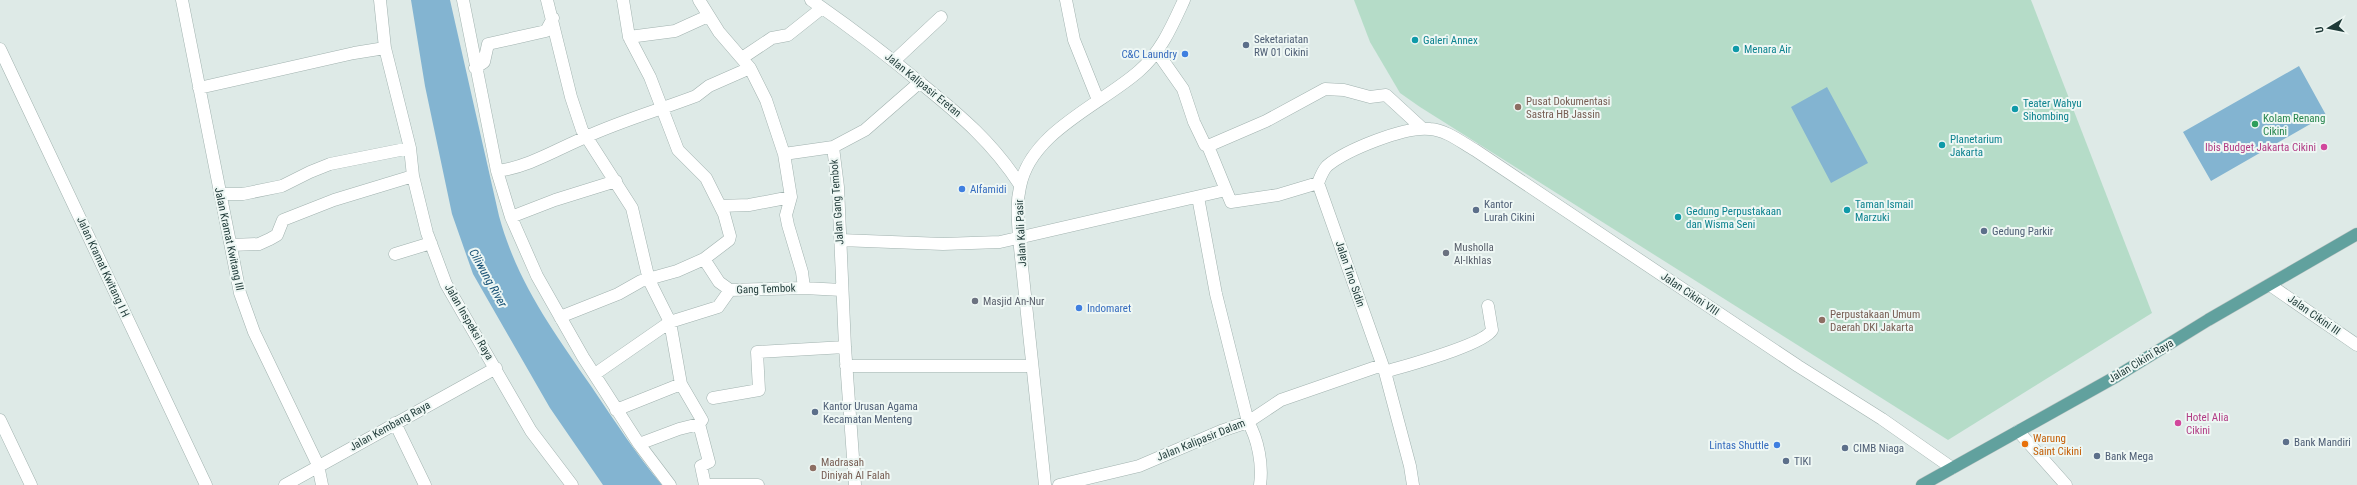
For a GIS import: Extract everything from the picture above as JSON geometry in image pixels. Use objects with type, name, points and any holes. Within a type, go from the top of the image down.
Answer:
[{"type":"main road","name":"Jalan Cikini Raya","points":[[1922,485],[2117,376],[2357,234]]},
{"type":"street","name":"Jalan Kramat Kwitang III","points":[[182,0],[240,293],[254,332],[318,465],[322,485]]},
{"type":"street","name":"Jalan Inspeksi Raya","points":[[380,0],[385,48],[410,148],[413,176],[431,243],[446,284],[496,368],[531,431],[572,485]]},
{"type":"street","points":[[462,0],[497,171],[511,217],[537,276],[560,317],[616,410],[639,444],[670,485]]},
{"type":"street","points":[[547,0],[553,18],[571,97],[586,136],[632,208],[649,280],[670,322],[682,384],[702,420],[699,424],[709,462],[701,466],[706,485],[758,485]]},
{"type":"street","points":[[560,317],[704,259],[725,244],[730,236],[720,206],[706,178],[678,150],[650,77],[629,37],[623,0]]},
{"type":"street","name":"Gang Tembok","points":[[699,0],[719,32],[750,68],[766,100],[784,154],[791,197],[786,215],[802,272],[804,288],[730,290],[719,282],[704,259]]},
{"type":"street","name":"Jalan Kalipasir Eretan","points":[[811,0],[865,37],[971,124],[1006,163],[1020,185]]},
{"type":"street","points":[[1066,0],[1074,40],[1098,100]]},
{"type":"street","name":"Jalan Kali Pasir","points":[[1045,485],[1019,238],[1018,202],[1020,185],[1031,160],[1043,145],[1071,119],[1128,80],[1157,52],[1184,0]]},
{"type":"street","points":[[742,58],[772,38],[788,35],[822,8]]},
{"type":"street","points":[[629,37],[675,30],[708,16]]},
{"type":"street","points":[[894,61],[941,17]]},
{"type":"street","points":[[475,68],[484,62],[488,44],[546,31],[553,18]]},
{"type":"street","points":[[199,88],[354,53],[385,48]]},
{"type":"street","name":"Jalan Kramat Kwitang I H","points":[[0,49],[206,485]]},
{"type":"street","points":[[1157,52],[1183,89],[1194,122],[1205,144],[1208,146],[1231,202],[1278,195],[1318,183],[1326,167],[1355,151],[1395,133],[1423,128]]},
{"type":"street","points":[[497,171],[506,170],[550,154],[586,136],[696,96],[709,86],[750,68]]},
{"type":"street","name":"Jalan Gang Tembok","points":[[855,485],[846,366],[838,187],[833,147],[865,130],[920,82]]},
{"type":"street","points":[[1208,146],[1266,121],[1325,89],[1334,88],[1370,97],[1386,95],[1423,128]]},
{"type":"street","name":"Jalan Cikini VIII","points":[[1423,128],[1442,132],[1475,150],[1798,366],[1882,419],[1952,468]]},
{"type":"street","points":[[784,154],[833,147]]},
{"type":"street","points":[[220,194],[243,194],[282,186],[330,164],[410,148]]},
{"type":"street","points":[[230,245],[259,244],[274,237],[283,220],[334,200],[413,176]]},
{"type":"street","points":[[511,217],[555,200],[616,181]]},
{"type":"street","name":"Jalan Tino Sidin","points":[[1318,183],[1384,368],[1410,466],[1413,485]]},
{"type":"street","points":[[840,240],[943,244],[994,243],[1226,190]]},
{"type":"street","points":[[720,206],[749,205],[791,197]]},
{"type":"street","points":[[1198,197],[1216,294],[1248,422],[1255,433],[1259,456],[1260,485]]},
{"type":"street","points":[[395,254],[431,243]]},
{"type":"street","name":"Jalan Cikini III","points":[[2270,285],[2357,345]]},
{"type":"street","points":[[804,288],[842,290]]},
{"type":"street","name":"Gang Tembok","points":[[595,374],[670,322],[718,307],[730,290]]},
{"type":"street","name":"Jalan Kalipasir Dalam","points":[[1059,485],[1139,466],[1221,431],[1248,422],[1281,400],[1384,368],[1463,346],[1487,336],[1492,330],[1488,306]]},
{"type":"street","points":[[713,398],[759,390],[757,352],[845,348]]},
{"type":"street","points":[[846,366],[1032,366]]},
{"type":"street","name":"Jalan Kembang Raya","points":[[285,485],[318,465],[496,368]]},
{"type":"street","points":[[616,410],[682,384]]},
{"type":"street","points":[[0,420],[31,485]]},
{"type":"street","points":[[395,423],[425,484]]},
{"type":"street","points":[[639,444],[679,429],[699,424]]},
{"type":"street","points":[[2018,431],[2066,485]]},
{"type":"green space","name":"Taman Ismail Marzuki","points":[[1354,0],[2031,0],[2152,313],[1948,440],[1400,93],[1370,42]]},
{"type":"water","name":"Ciliwung River","points":[[411,0],[450,0],[499,216],[516,263],[526,284],[563,346],[625,437],[662,485],[603,485],[550,408],[473,274],[452,214],[425,86]]},
{"type":"water","name":"Kolam Renang Cikini","points":[[2299,66],[2326,115],[2211,181],[2183,132]]},
{"type":"water","points":[[1827,87],[1868,163],[1831,183],[1791,107]]},
{"type":"place","name":"Galeri Annex","points":[[1415,40]]},
{"type":"place","name":"Seketariatan RW 01 Cikini","points":[[1246,45]]},
{"type":"place","name":"Menara Air","points":[[1736,49]]},
{"type":"place","name":"C&C Laundry","points":[[1185,54]]},
{"type":"place","name":"Pusat Dokumentasi Sastra HB Jassin","points":[[1518,107]]},
{"type":"place","name":"Teater Wahyu Sihombing","points":[[2015,109]]},
{"type":"place","name":"Kolam Renang Cikini","points":[[2255,124]]},
{"type":"place","name":"Planetarium Jakarta","points":[[1942,145]]},
{"type":"place","name":"Ibis Budget Jakarta Cikini","points":[[2324,147]]},
{"type":"place","name":"Alfamidi","points":[[962,189]]},
{"type":"place","name":"Kantor Lurah Cikini","points":[[1476,210]]},
{"type":"place","name":"Taman Ismail Marzuki","points":[[1847,210]]},
{"type":"place","name":"Gedung Perpustakaan dan Wisma Seni","points":[[1678,217]]},
{"type":"place","name":"Gedung Parkir","points":[[1984,231]]},
{"type":"place","name":"Musholla Al-Ikhlas","points":[[1446,253]]},
{"type":"place","name":"Masjid An-Nur","points":[[975,301]]},
{"type":"place","name":"Indomaret","points":[[1079,308]]},
{"type":"place","name":"Perpustakaan Umum Daerah DKI Jakarta","points":[[1822,320]]},
{"type":"place","name":"Kantor Urusan Agama Kecamatan Menteng","points":[[815,412]]},
{"type":"place","name":"Hotel Alia Cikini","points":[[2178,423]]},
{"type":"place","name":"Bank Mandiri","points":[[2286,442]]},
{"type":"place","name":"Warung Saint Cikini","points":[[2025,444]]},
{"type":"place","name":"Lintas Shuttle","points":[[1777,445]]},
{"type":"place","name":"CIMB Niaga","points":[[1845,448]]},
{"type":"place","name":"Bank Mega","points":[[2097,456]]},
{"type":"place","name":"TIKI","points":[[1786,461]]},
{"type":"place","name":"Madrasah Diniyah Al Falah","points":[[813,468]]}]
